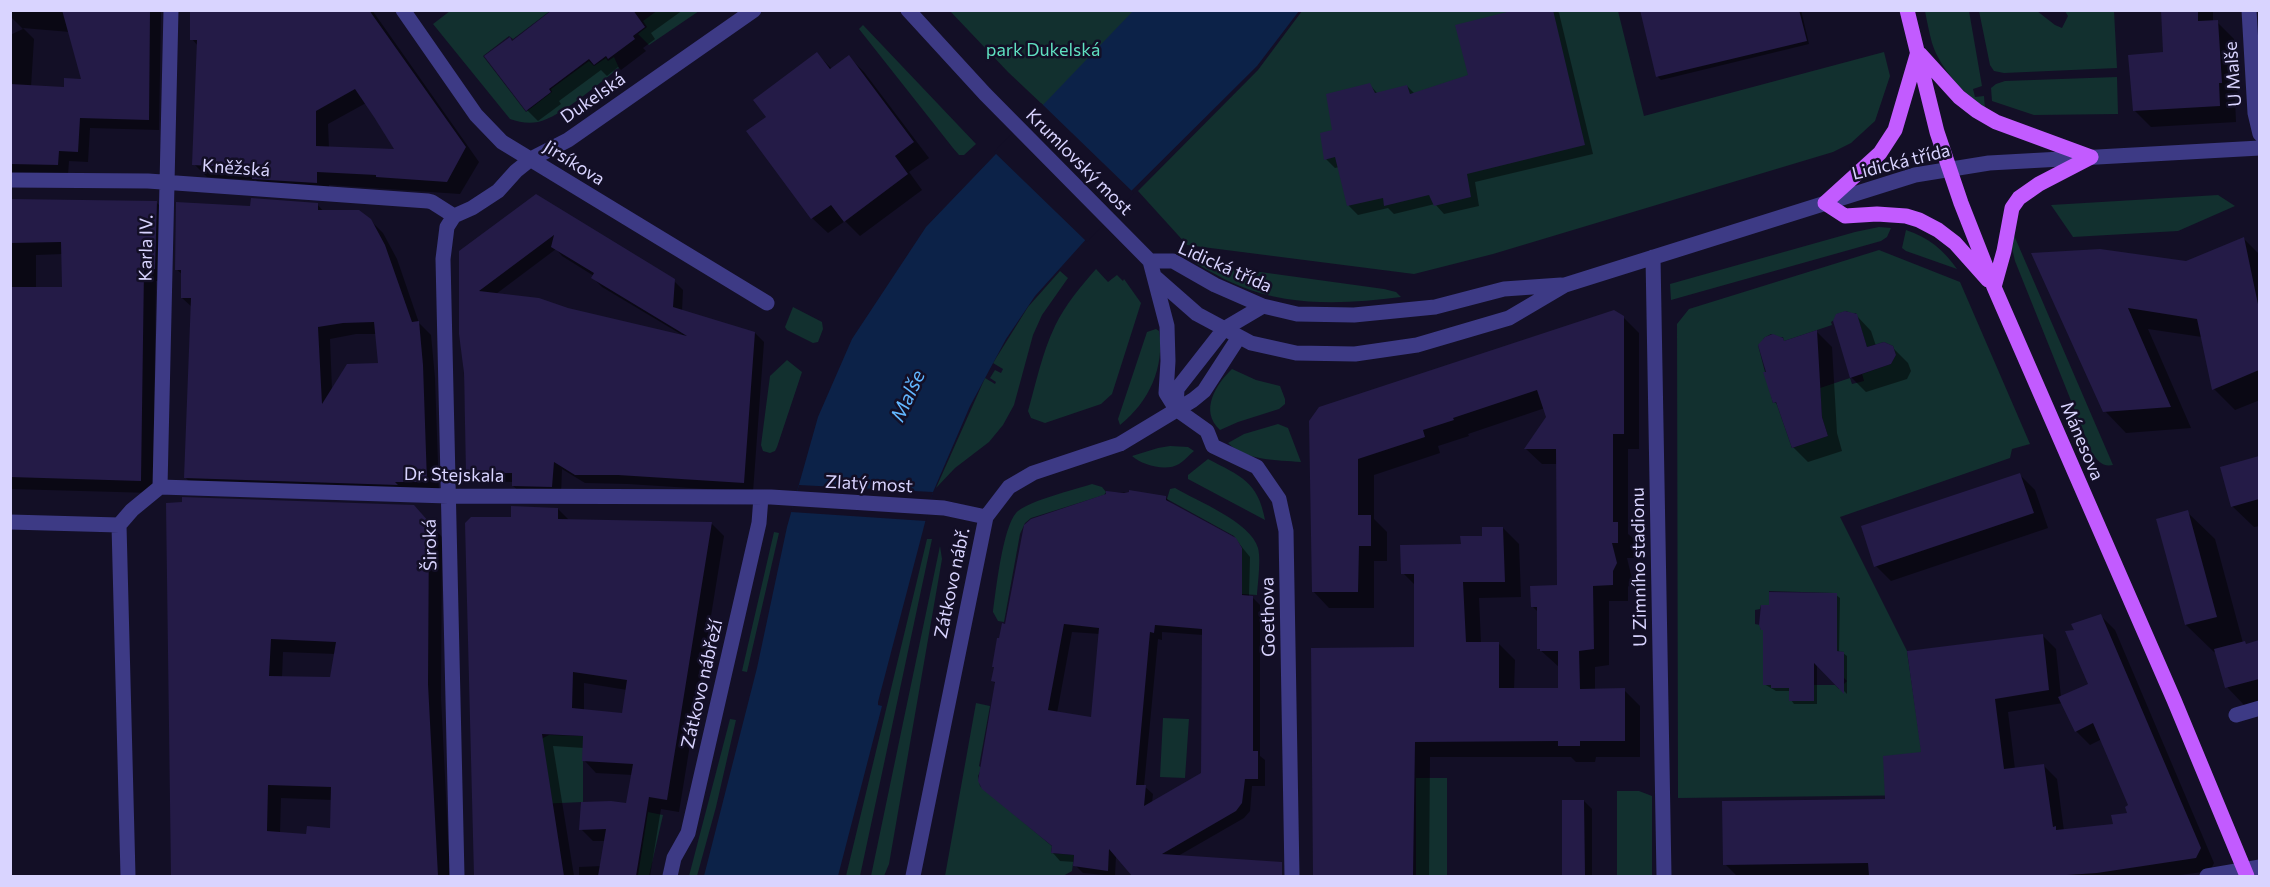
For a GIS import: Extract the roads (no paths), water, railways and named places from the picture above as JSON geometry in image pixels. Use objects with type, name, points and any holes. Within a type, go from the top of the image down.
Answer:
[{"type":"main road","name":"Mánesova","points":[[1907,10],[1948,168],[1994,286],[2250,871]]},
{"type":"main road","points":[[1918,52],[1959,97],[1977,111],[1996,122],[2091,157]]},
{"type":"main road","points":[[1918,52],[1895,130],[1880,153],[1825,203],[1845,216],[1877,214],[1906,216],[1929,225],[1955,243],[1994,286]]},
{"type":"main road","points":[[1994,286],[2004,251],[2012,208],[2019,198],[2039,184],[2091,157]]},
{"type":"street","name":"Karla IV.","points":[[160,487],[171,10]]},
{"type":"street","name":"Jirsíkova","points":[[403,10],[476,115],[502,142],[767,303]]},
{"type":"street","name":"Dukelská","points":[[454,216],[498,191],[516,171],[531,159],[568,140],[754,10]]},
{"type":"street","name":"Krumlovský most","points":[[908,10],[985,94],[1148,259]]},
{"type":"street","name":"U Malše","points":[[2249,10],[2255,113],[2259,134]]},
{"type":"street","name":"Lidická třída","points":[[1565,285],[1503,289],[1435,307],[1354,315],[1297,314],[1263,306],[1215,285],[1173,261],[1148,259],[1156,278],[1197,314],[1251,343],[1296,353],[1355,354],[1416,345],[1509,318],[1565,285],[1901,179],[1948,168],[1989,163],[2259,148]]},
{"type":"street","name":"Kněžská","points":[[10,180],[168,182],[432,202],[454,216]]},
{"type":"street","name":"Široká","points":[[454,216],[447,227],[443,259],[457,876]]},
{"type":"street","name":"U Zimního stadionu","points":[[1653,257],[1664,876]]},
{"type":"street","points":[[1156,278],[1167,326],[1167,393],[1176,409]]},
{"type":"street","points":[[1176,409],[1178,389],[1224,329],[1263,306]]},
{"type":"street","name":"Zátkovo nábř.","points":[[913,876],[986,517],[1009,487],[1017,482],[1033,473],[1120,444],[1204,391],[1239,337]]},
{"type":"street","name":"Goethova","points":[[1176,409],[1207,431],[1213,446],[1257,467],[1279,499],[1286,531],[1292,876]]},
{"type":"street","name":"Dr. Stejskala","points":[[160,487],[448,496],[755,497]]},
{"type":"street","points":[[128,876],[119,525],[132,510],[160,487]]},
{"type":"street","name":"Zlatý most","points":[[755,497],[930,507],[986,517]]},
{"type":"street","name":"Zátkovo nábřeží","points":[[670,876],[674,858],[688,833],[759,524],[755,497]]},
{"type":"street","points":[[10,522],[119,525]]},
{"type":"street","points":[[2236,715],[2259,708]]},
{"type":"street","points":[[2207,876],[2250,871]]},
{"type":"water","name":"Malše","points":[[1133,11],[1299,11],[1257,66],[1115,207],[1035,296],[1006,339],[970,406],[933,492],[878,702],[878,705],[882,706],[838,876],[704,876],[757,668],[787,527],[818,417],[852,339],[926,227]]},
{"type":"park label","name":"park Dukelská","points":[[1043,50]]}]
